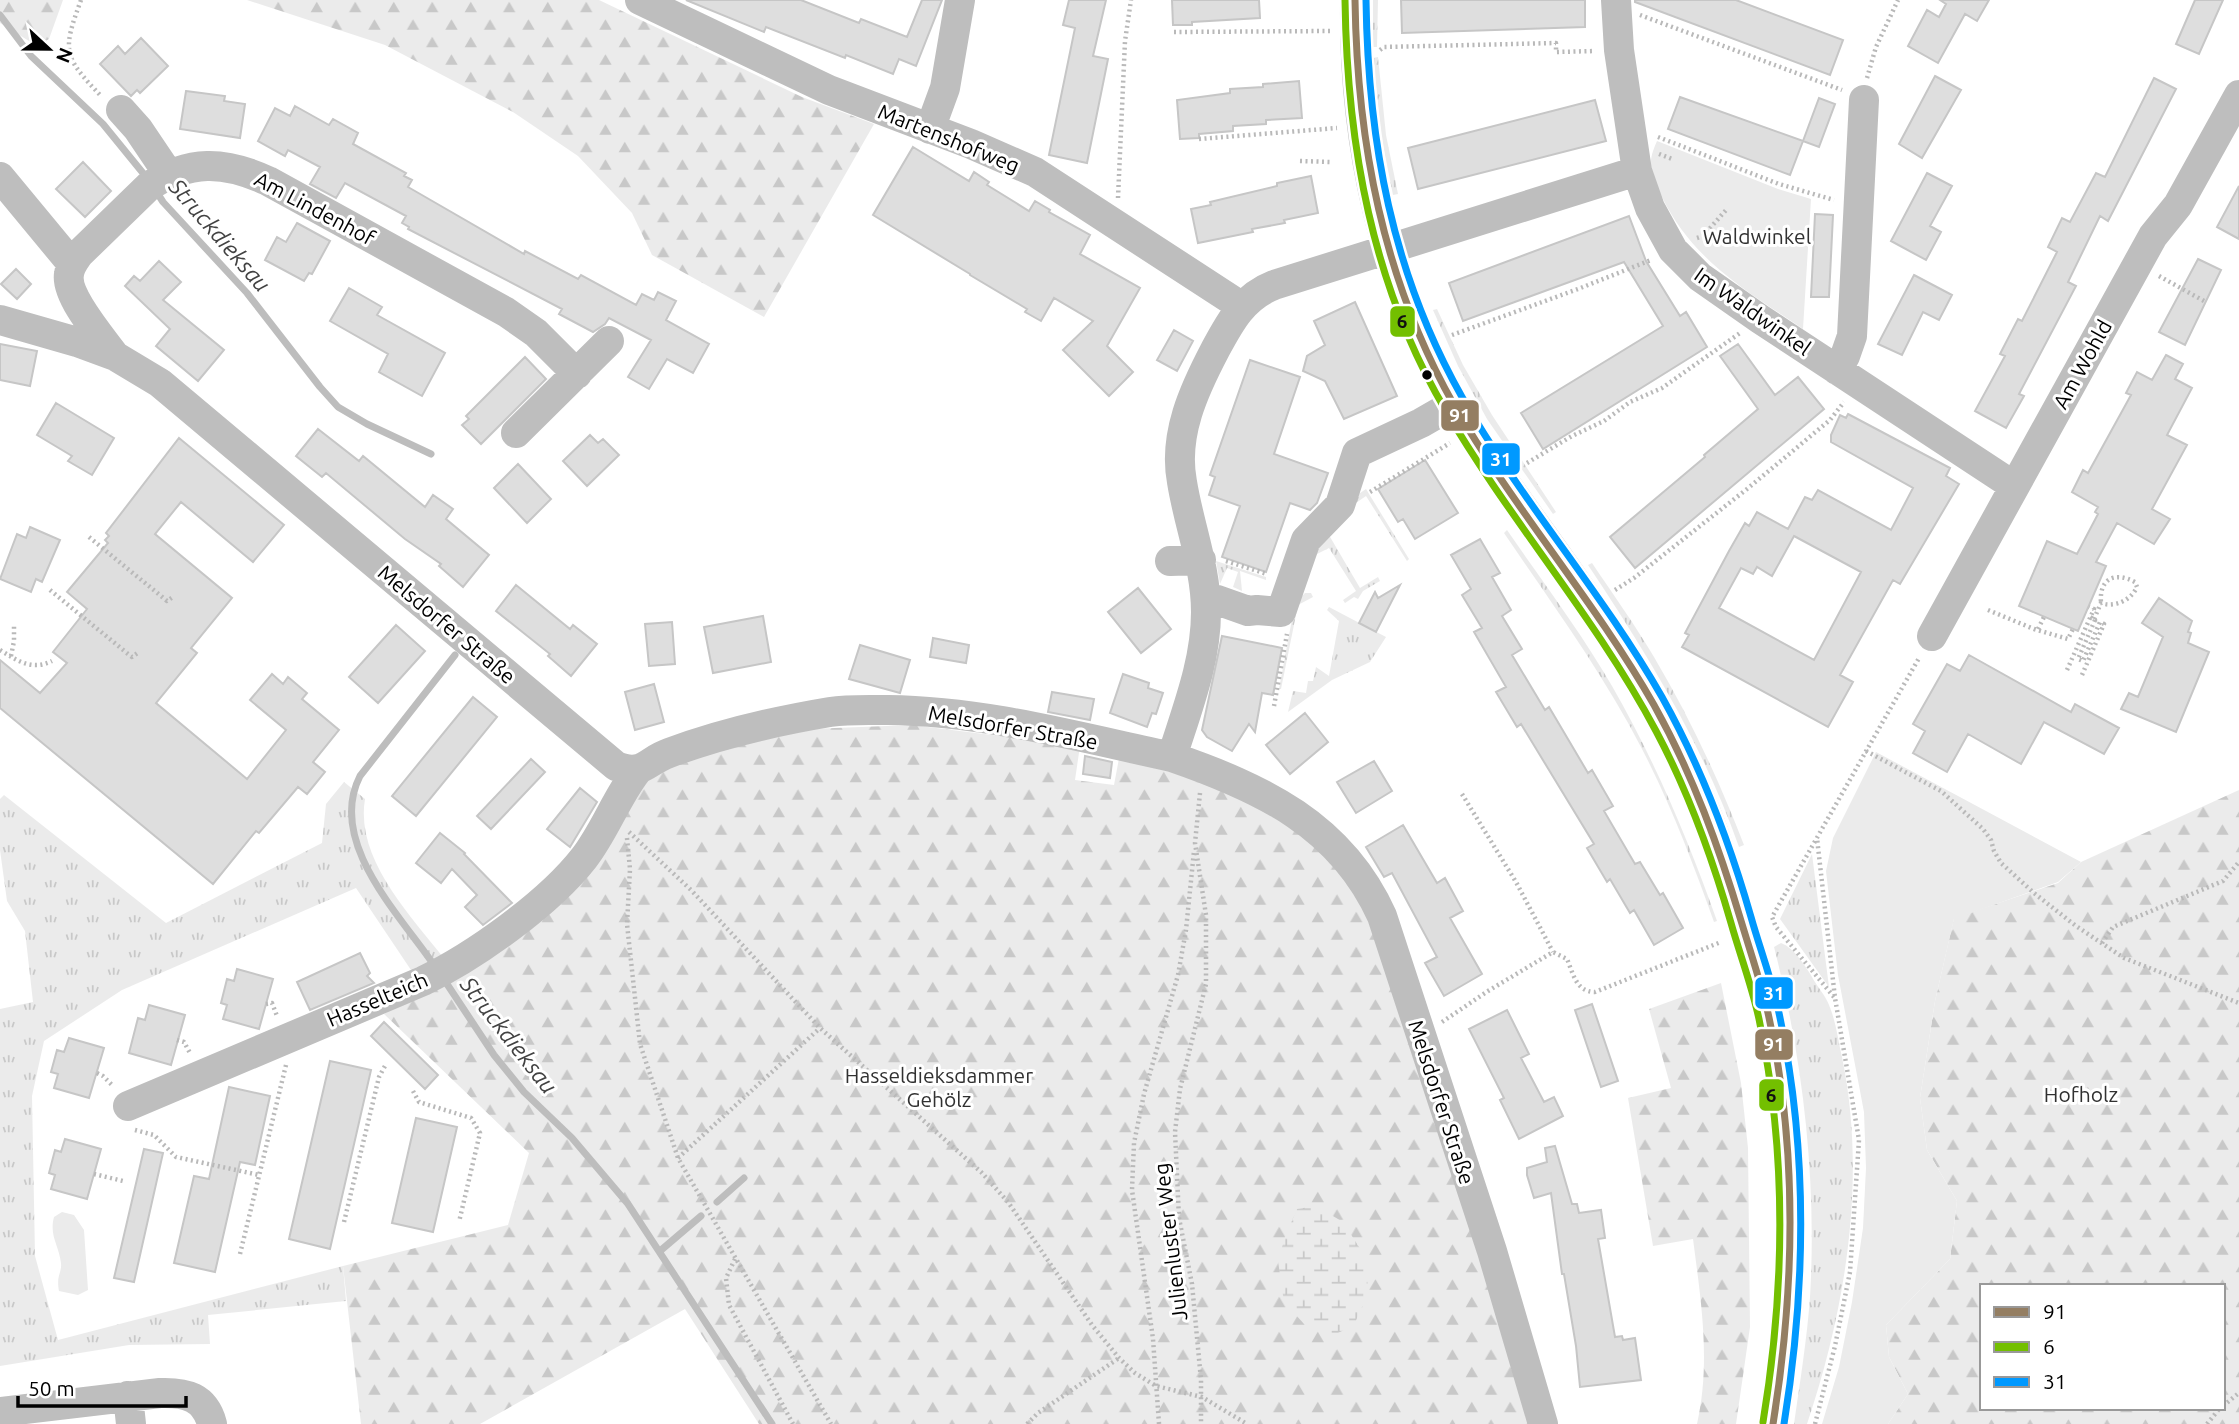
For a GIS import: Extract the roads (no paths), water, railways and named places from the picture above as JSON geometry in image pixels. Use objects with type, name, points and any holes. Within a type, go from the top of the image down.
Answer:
[{"type":"street","name":"Martenshofweg","points":[[640,0],[829,90],[1035,172],[1241,306]]},
{"type":"street","points":[[930,129],[945,88],[960,0]]},
{"type":"street","points":[[1354,0],[1360,126],[1367,170],[1387,250],[1423,345],[1462,416],[1627,659],[1691,777],[1720,849],[1771,1024],[1787,1140],[1791,1219],[1790,1283],[1786,1348],[1773,1424]]},
{"type":"street","name":"Im Waldwinkel","points":[[1616,3],[1619,50],[1637,171],[1650,208],[1673,250],[1700,277],[1760,319],[2014,486]]},
{"type":"street","name":"Am Wohld","points":[[1932,636],[2153,236],[2178,205],[2239,96]]},
{"type":"street","points":[[1847,376],[1846,356],[1852,336],[1864,100]]},
{"type":"street","points":[[121,110],[138,129],[158,180]]},
{"type":"street","name":"Am Lindenhof","points":[[72,264],[79,254],[158,180],[201,166],[217,165],[250,173],[268,181],[506,312],[536,333],[576,374]]},
{"type":"street","points":[[1172,757],[1203,655],[1204,582],[1181,479],[1181,442],[1185,419],[1200,378],[1241,306],[1252,296],[1274,285],[1637,171]]},
{"type":"street","points":[[0,177],[72,264],[69,284],[73,296],[114,356]]},
{"type":"street","name":"Melsdorfer Straße","points":[[0,320],[77,342],[114,356],[160,383],[616,766],[626,770],[636,771],[667,753],[712,740],[831,712],[867,710],[963,714],[1172,757],[1266,794],[1294,811],[1319,831],[1343,856],[1366,885],[1382,916],[1492,1251],[1543,1424]]},
{"type":"street","points":[[516,433],[609,341]]},
{"type":"street","points":[[1170,561],[1204,582],[1217,600],[1248,611],[1282,612],[1306,541],[1340,505],[1357,453],[1421,423],[1462,416]]},
{"type":"street","name":"Hasselteich","points":[[131,1118],[285,1038],[424,981],[453,966],[495,938],[561,883],[583,859],[616,800],[636,771]]},
{"type":"street","points":[[0,1412],[56,1414],[130,1410],[160,1393],[182,1392],[206,1408],[212,1424]]},
{"type":"waterway","name":"Struckdieksau","points":[[0,15],[31,56],[103,124],[147,178]]},
{"type":"waterway","name":"Struckdieksau","points":[[156,191],[247,293],[338,407],[431,454]]},
{"type":"waterway","name":"Struckdieksau","points":[[436,968],[372,878],[360,853],[353,827],[352,801],[360,776],[455,655]]},
{"type":"waterway","name":"Struckdieksau","points":[[443,978],[494,1055],[524,1092],[572,1138],[628,1204],[772,1424]]},
{"type":"waterway","points":[[717,1202],[744,1178]]},
{"type":"waterway","points":[[660,1251],[701,1216]]},
{"type":"park label","name":"Waldwinkel","points":[[1757,236]]},
{"type":"park label","name":"Hasseldieksdammer Gehölz","points":[[939,1087]]},
{"type":"park label","name":"Hofholz","points":[[2081,1094]]}]
